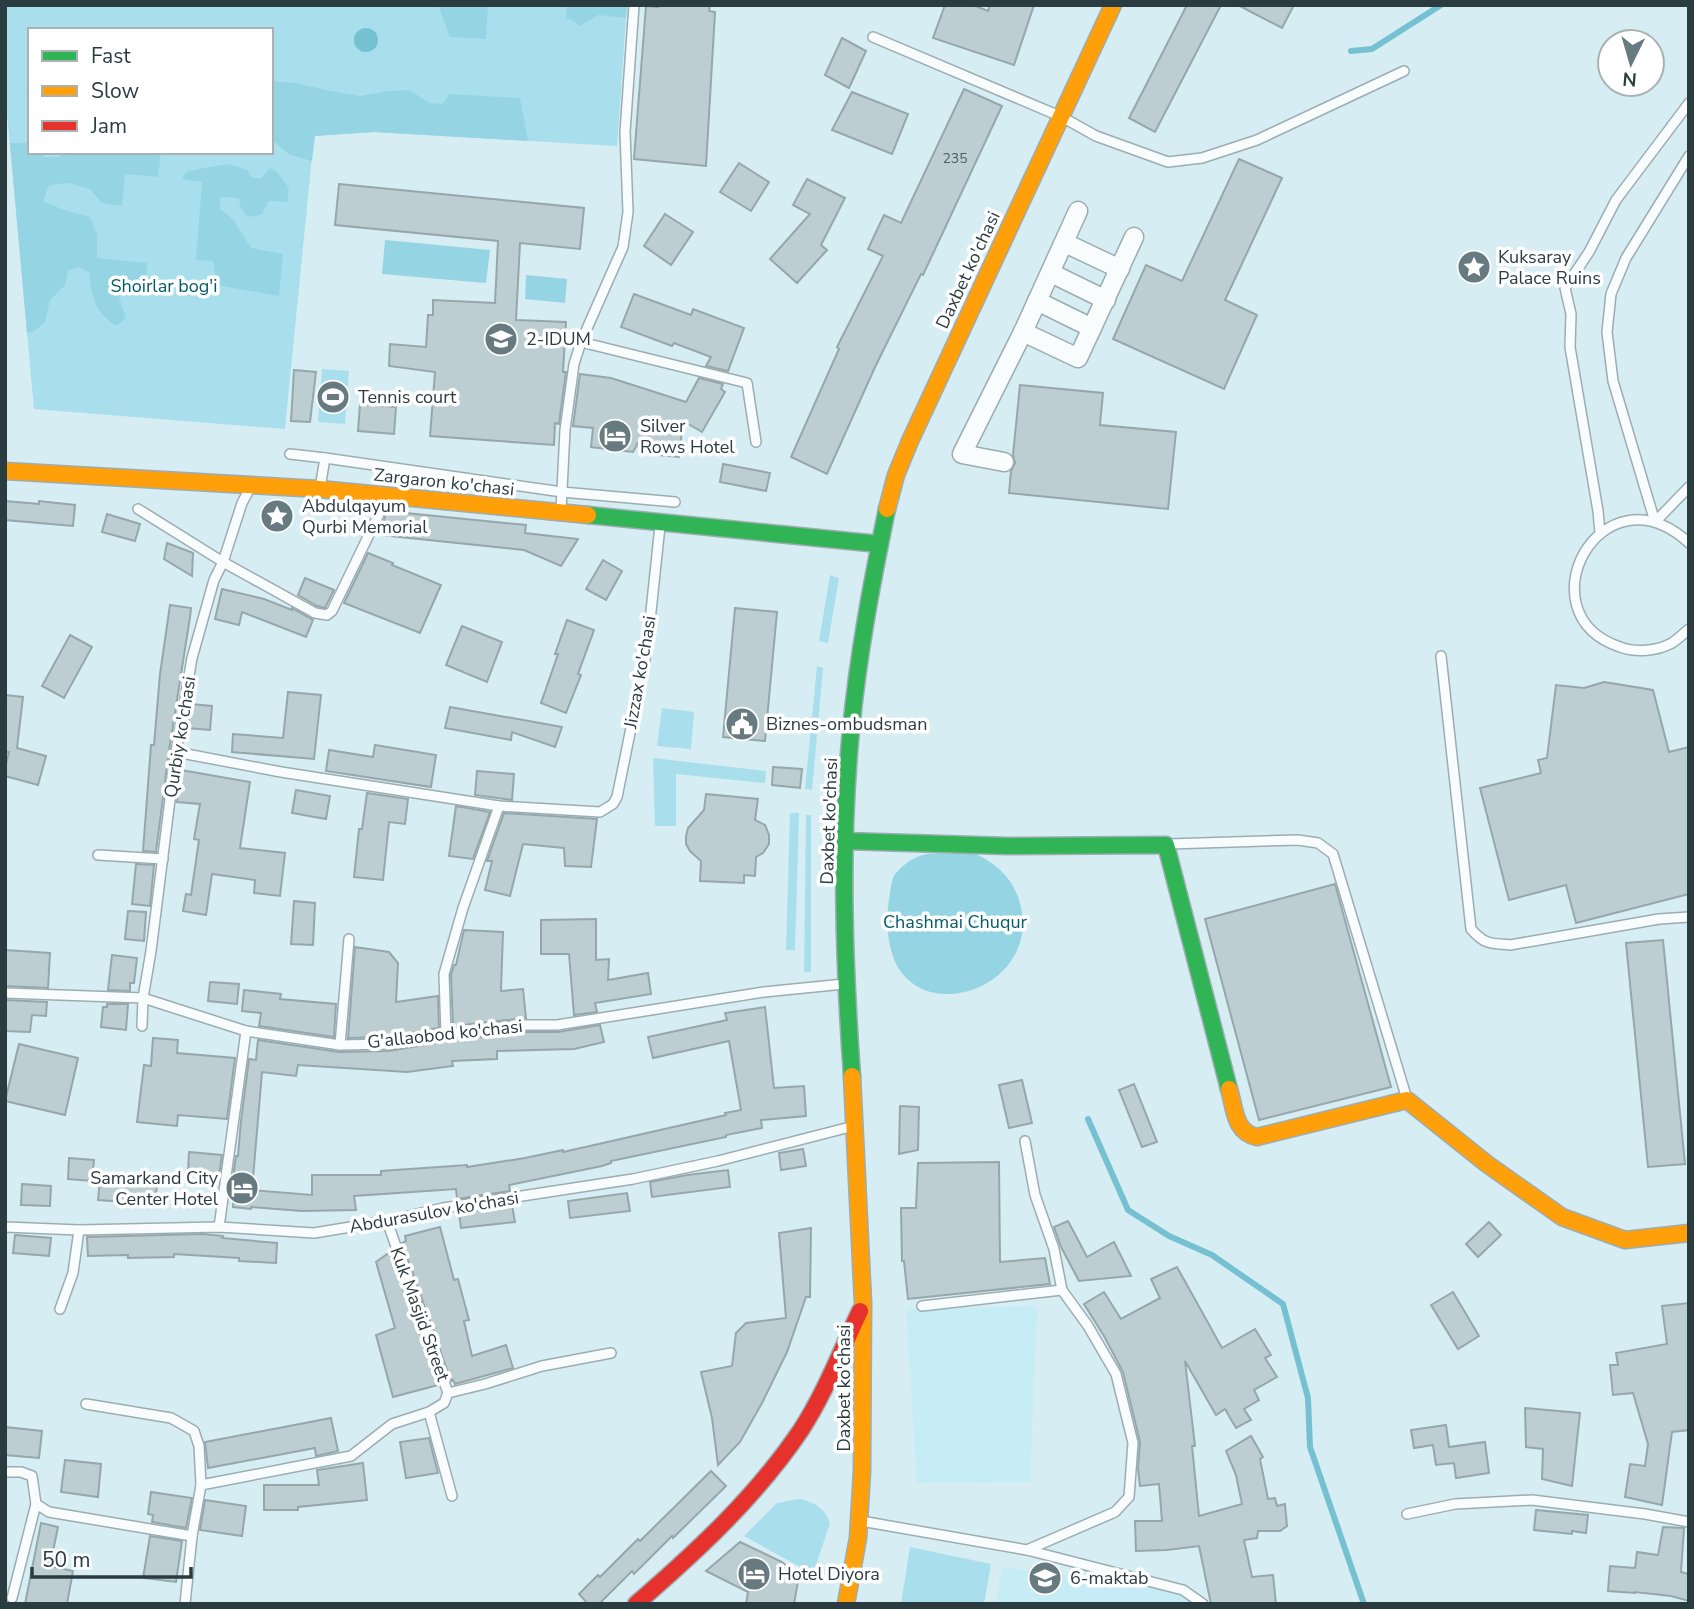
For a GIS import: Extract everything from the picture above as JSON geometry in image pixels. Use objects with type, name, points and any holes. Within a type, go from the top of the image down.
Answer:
[{"type":"main road","name":"Daxbet ko'chasi","points":[[846,1604],[860,1521],[863,1471],[863,1303],[856,1126],[846,984],[845,841],[851,730],[869,596],[896,475],[910,440],[1113,5]]},
{"type":"main road","name":"Zargaron ko'chasi","points":[[5,471],[319,489],[879,544]]},
{"type":"main road","points":[[845,841],[1008,846],[1166,845],[1239,1126],[1247,1135],[1256,1137],[1407,1100],[1488,1164],[1562,1217],[1625,1240],[1689,1233]]},
{"type":"main road","points":[[636,1604],[691,1555],[759,1485],[783,1454],[816,1405],[863,1303]]},
{"type":"street","points":[[1004,461],[962,454],[1023,332],[1078,211]]},
{"type":"street","points":[[1023,332],[1078,358],[1134,237]]},
{"type":"street","points":[[1065,243],[1120,269]]},
{"type":"street","points":[[1051,273],[1105,300]]},
{"type":"street","points":[[1037,301],[1092,328]]},
{"type":"lane","points":[[561,513],[565,430],[574,364],[623,247],[628,212],[625,132],[634,5]]},
{"type":"lane","points":[[873,37],[1062,117],[1096,136],[1168,162],[1202,158],[1256,140],[1404,71]]},
{"type":"lane","points":[[1600,533],[1570,347],[1571,314],[1564,288],[1589,252],[1616,200],[1689,103]]},
{"type":"lane","points":[[1655,522],[1613,381],[1607,332],[1611,294],[1626,258],[1689,156]]},
{"type":"lane","points":[[582,342],[747,383],[756,442]]},
{"type":"lane","points":[[290,454],[562,492],[675,502]]},
{"type":"lane","points":[[319,489],[325,458]]},
{"type":"lane","name":"Qurbiy ko'chasi","points":[[142,1026],[143,998],[176,752],[192,658],[214,580],[223,562],[242,503],[252,485]]},
{"type":"lane","points":[[1655,522],[1689,487]]},
{"type":"lane","points":[[138,509],[223,562],[315,613],[327,615],[332,611],[379,514],[381,495]]},
{"type":"lane","points":[[1689,543],[1675,531],[1655,522],[1636,520],[1617,524],[1600,533],[1585,549],[1576,568],[1574,589],[1578,610],[1591,629],[1608,643],[1629,650],[1651,650],[1672,643],[1689,629]]},
{"type":"lane","name":"Jizzax ko'chasi","points":[[499,806],[600,812],[613,804],[617,797],[647,649],[661,523]]},
{"type":"lane","points":[[1441,656],[1471,929],[1480,939],[1510,945],[1659,919],[1689,917]]},
{"type":"lane","points":[[176,752],[281,772],[499,806],[463,908],[444,974],[446,1034]]},
{"type":"lane","points":[[1166,845],[1298,840],[1318,843],[1333,854],[1407,1100]]},
{"type":"lane","points":[[98,855],[163,859]]},
{"type":"lane","points":[[340,1045],[349,939]]},
{"type":"lane","name":"G'allaobod ko'chasi","points":[[5,993],[143,998],[246,1031],[340,1045],[387,1044],[526,1025],[557,1025],[764,992],[846,984]]},
{"type":"lane","points":[[219,1227],[246,1031]]},
{"type":"lane","name":"Abdurasulov ko'chasi","points":[[5,1227],[79,1230],[219,1227],[314,1233],[387,1222],[443,1208],[634,1179],[856,1126]]},
{"type":"lane","points":[[1025,1141],[1035,1195],[1054,1249],[1062,1290],[1088,1326],[1116,1374],[1133,1443],[1129,1497],[1115,1512],[1027,1550]]},
{"type":"lane","name":"Kuk Masjid Street","points":[[201,1485],[351,1456],[392,1424],[429,1412],[444,1403],[448,1393],[387,1222]]},
{"type":"lane","points":[[60,1309],[73,1273],[79,1230]]},
{"type":"lane","points":[[922,1306],[1062,1290]]},
{"type":"lane","points":[[448,1393],[542,1366],[611,1353]]},
{"type":"lane","points":[[86,1404],[171,1418],[194,1431],[199,1446],[201,1485],[192,1536],[185,1604]]},
{"type":"lane","points":[[429,1412],[452,1496]]},
{"type":"lane","points":[[5,1472],[21,1472],[32,1476],[36,1504],[12,1598]]},
{"type":"lane","points":[[1407,1514],[1455,1504],[1532,1500],[1689,1522]]},
{"type":"lane","points":[[36,1504],[48,1512],[192,1536]]},
{"type":"lane","points":[[860,1521],[1027,1550],[1183,1590],[1203,1604]]},
{"type":"shaded area","points":[[366,28],[377,35],[378,40],[371,51],[366,52],[355,45],[354,40],[361,29]]},
{"type":"shaded area","points":[[1037,1306],[1030,1482],[917,1483],[906,1309]]},
{"type":"shaded area","name":"6-maktab","points":[[1002,1567],[1179,1590],[1216,1604],[996,1604]]},
{"type":"green space","name":"Shoirlar bog'i","points":[[5,5],[627,5],[617,146],[374,132],[314,136],[285,429],[34,409],[5,92]]},
{"type":"green space","points":[[438,5],[488,5],[486,39],[450,37]]},
{"type":"green space","points":[[567,5],[627,5],[626,18],[598,15],[580,26],[566,19]]},
{"type":"green space","points":[[273,81],[360,96],[410,90],[429,103],[442,104],[450,94],[520,98],[528,141],[374,132],[315,136],[312,161],[290,155],[273,141]]},
{"type":"green space","points":[[28,141],[28,154],[44,154],[44,157],[59,157],[61,154],[161,154],[158,177],[125,174],[122,206],[102,203],[90,189],[68,183],[49,185],[43,201],[90,217],[97,235],[97,258],[147,263],[146,281],[127,283],[119,297],[126,318],[116,326],[103,315],[95,303],[89,272],[78,267],[68,271],[65,285],[50,300],[45,322],[33,332],[27,333],[10,143],[27,143]]},
{"type":"green space","points":[[229,164],[247,170],[252,178],[261,178],[270,168],[277,172],[289,188],[287,202],[269,201],[261,215],[247,217],[240,206],[239,198],[220,197],[220,209],[233,219],[251,248],[283,254],[279,296],[217,285],[213,261],[196,260],[202,182],[182,179],[186,172]]},
{"type":"green space","points":[[385,240],[490,250],[486,283],[382,274]]},
{"type":"green space","points":[[526,275],[567,279],[565,303],[525,299]]},
{"type":"green space","name":"Tennis court","points":[[322,369],[349,371],[345,424],[318,422]]},
{"type":"green space","points":[[830,575],[839,578],[828,643],[819,641]]},
{"type":"green space","points":[[817,666],[823,668],[812,790],[805,789]]},
{"type":"green space","points":[[662,708],[694,712],[691,749],[657,746]]},
{"type":"green space","points":[[653,758],[766,771],[765,783],[676,774],[676,826],[655,826]]},
{"type":"green space","points":[[790,813],[799,813],[795,950],[786,950]]},
{"type":"green space","points":[[806,815],[811,815],[811,972],[804,972]]},
{"type":"green space","name":"Chashmai Chuqur","points":[[976,854],[1003,872],[1016,892],[1022,930],[1015,955],[998,975],[977,988],[952,994],[928,991],[908,979],[893,957],[887,925],[892,880],[902,867],[919,856]]},
{"type":"green space","points":[[799,1499],[818,1506],[830,1523],[813,1574],[744,1536],[777,1503]]},
{"type":"green space","points":[[910,1547],[991,1564],[984,1604],[901,1604]]},
{"type":"building","points":[[710,5],[709,11],[715,12],[706,166],[634,159],[646,6]]},
{"type":"building","points":[[945,5],[973,5],[988,11],[990,5],[1034,5],[1014,65],[933,38]]},
{"type":"building","points":[[1187,5],[1221,5],[1155,132],[1129,118]]},
{"type":"building","points":[[1238,5],[1294,5],[1282,28]]},
{"type":"building","points":[[842,38],[866,51],[849,88],[825,75]]},
{"type":"building","points":[[964,89],[1002,106],[923,275],[921,274],[876,365],[827,474],[791,457],[839,349],[837,347],[883,256],[868,249],[884,215],[901,223]]},
{"type":"building","points":[[852,92],[908,114],[892,154],[832,130]]},
{"type":"building","points":[[1239,159],[1282,178],[1225,300],[1257,315],[1224,389],[1113,339],[1146,265],[1182,281]]},
{"type":"building","points":[[739,163],[769,182],[751,211],[720,192]]},
{"type":"building","points":[[807,179],[845,198],[821,245],[827,250],[797,283],[770,259],[810,214],[793,205]]},
{"type":"building","points":[[339,184],[584,208],[580,249],[520,243],[516,320],[566,322],[563,372],[566,372],[559,424],[555,423],[554,445],[430,436],[435,372],[389,366],[390,344],[426,347],[428,315],[433,315],[433,300],[495,303],[498,241],[335,225]]},
{"type":"building","points":[[665,214],[693,232],[671,265],[644,246]]},
{"type":"building","points":[[634,294],[691,315],[693,309],[744,328],[728,371],[706,366],[711,357],[621,327]]},
{"type":"building","points":[[294,370],[316,372],[310,422],[291,421]]},
{"type":"building","points":[[580,374],[611,378],[686,402],[699,378],[723,384],[721,389],[725,392],[702,432],[683,421],[679,457],[658,455],[638,443],[633,452],[591,447],[593,428],[573,426]]},
{"type":"building","points":[[1020,385],[1103,393],[1100,425],[1176,432],[1168,509],[1009,493],[1011,471],[1015,463],[1013,455]]},
{"type":"building","points":[[360,404],[396,407],[394,434],[358,431]]},
{"type":"building","points":[[723,464],[770,473],[766,491],[720,482]]},
{"type":"building","points":[[5,501],[75,505],[73,526],[5,520]]},
{"type":"building","points":[[386,511],[526,525],[525,533],[578,539],[561,566],[524,550],[381,535]]},
{"type":"building","points":[[107,514],[140,524],[135,541],[102,532]]},
{"type":"building","points":[[167,543],[193,553],[192,576],[164,559]]},
{"type":"building","points":[[368,553],[441,585],[420,633],[344,603]]},
{"type":"building","points":[[603,560],[622,571],[606,600],[586,589]]},
{"type":"building","points":[[305,578],[334,590],[325,608],[298,595]]},
{"type":"building","points":[[222,589],[292,608],[313,620],[306,637],[242,612],[239,625],[215,619]]},
{"type":"building","points":[[170,605],[191,608],[156,852],[143,851],[151,745],[154,745],[160,674]]},
{"type":"building","points":[[735,608],[777,612],[765,741],[723,737]]},
{"type":"building","points":[[567,620],[594,630],[566,713],[541,703]]},
{"type":"building","points":[[462,626],[502,642],[487,682],[446,665]]},
{"type":"building","points":[[70,635],[92,647],[64,698],[42,686]]},
{"type":"building","points":[[1604,682],[1653,690],[1669,752],[1689,747],[1689,894],[1576,923],[1566,885],[1509,900],[1480,788],[1541,773],[1538,760],[1547,758],[1556,685],[1584,688]]},
{"type":"building","points":[[288,692],[321,695],[314,759],[232,752],[233,734],[283,738]]},
{"type":"building","points":[[5,695],[23,697],[17,748],[46,756],[38,785],[5,776],[9,752],[5,752]]},
{"type":"building","points":[[191,704],[212,706],[210,730],[187,728]]},
{"type":"building","points":[[450,707],[562,727],[555,747],[512,732],[511,740],[445,728]]},
{"type":"building","points":[[375,745],[436,755],[431,787],[326,771],[329,750],[373,757]]},
{"type":"building","points":[[773,767],[802,769],[800,788],[772,785]]},
{"type":"building","points":[[181,770],[250,782],[240,848],[285,853],[280,896],[254,893],[255,880],[212,874],[206,915],[183,911],[186,894],[191,895],[199,840],[194,839],[200,804],[177,802]]},
{"type":"building","points":[[477,771],[514,774],[512,800],[475,795]]},
{"type":"building","points":[[296,790],[330,796],[326,819],[292,813]]},
{"type":"building","points":[[367,793],[408,799],[405,824],[389,822],[383,880],[354,877],[359,829],[362,829]]},
{"type":"building","points":[[706,794],[758,799],[755,820],[765,825],[769,844],[763,853],[756,857],[755,876],[744,875],[744,883],[700,881],[701,861],[690,851],[686,836],[688,828],[704,810]]},
{"type":"building","points":[[456,806],[490,812],[473,859],[449,856]]},
{"type":"building","points":[[504,813],[597,819],[591,867],[565,866],[564,848],[523,844],[510,896],[485,890],[492,861],[487,861]]},
{"type":"building","points":[[136,864],[154,865],[150,906],[132,904]]},
{"type":"building","points":[[1335,884],[1391,1087],[1259,1120],[1205,919]]},
{"type":"building","points":[[294,901],[315,903],[313,945],[291,944]]},
{"type":"building","points":[[128,911],[146,912],[144,941],[125,939]]},
{"type":"building","points":[[596,919],[596,960],[609,959],[608,980],[648,973],[651,994],[595,1003],[597,1012],[574,1015],[569,954],[541,954],[541,920]]},
{"type":"building","points":[[464,930],[503,932],[501,991],[523,989],[526,1018],[453,1026],[451,975]]},
{"type":"building","points":[[1663,940],[1685,1164],[1648,1167],[1626,943]]},
{"type":"building","points":[[355,947],[389,952],[398,963],[396,1002],[438,996],[439,1028],[387,1037],[348,1038]]},
{"type":"building","points":[[5,950],[50,953],[48,988],[5,986]]},
{"type":"building","points":[[112,955],[137,958],[134,983],[130,983],[130,991],[108,990]]},
{"type":"building","points":[[210,982],[239,984],[237,1004],[208,1001]]},
{"type":"building","points":[[244,990],[281,994],[280,999],[336,1004],[334,1037],[259,1026],[261,1013],[242,1011]]},
{"type":"building","points":[[5,1000],[47,1002],[46,1016],[32,1015],[30,1032],[5,1031]]},
{"type":"building","points":[[107,1004],[128,1004],[126,1030],[101,1027],[103,1007],[107,1007]]},
{"type":"building","points":[[765,1007],[774,1088],[804,1086],[806,1116],[761,1120],[762,1128],[509,1185],[510,1191],[457,1199],[456,1189],[354,1196],[356,1210],[302,1211],[233,1207],[233,1177],[238,1156],[249,1059],[256,1060],[258,1040],[339,1052],[388,1051],[447,1041],[526,1032],[558,1032],[600,1025],[604,1042],[574,1049],[497,1051],[497,1059],[452,1061],[453,1066],[407,1072],[298,1065],[296,1076],[262,1072],[252,1190],[312,1195],[312,1175],[381,1175],[381,1171],[467,1167],[563,1152],[741,1110],[729,1041],[653,1058],[648,1037],[727,1020],[725,1013]]},
{"type":"building","points":[[153,1038],[178,1040],[177,1053],[235,1058],[227,1119],[178,1115],[177,1126],[137,1122],[144,1065],[151,1066]]},
{"type":"building","points":[[19,1044],[78,1058],[65,1115],[5,1101]]},
{"type":"building","points":[[1022,1080],[1032,1123],[1009,1128],[999,1085]]},
{"type":"building","points":[[1134,1084],[1157,1142],[1142,1147],[1119,1090]]},
{"type":"building","points":[[900,1106],[919,1107],[918,1150],[899,1154]]},
{"type":"building","points":[[803,1149],[806,1166],[781,1170],[779,1153]]},
{"type":"building","points":[[189,1152],[222,1155],[219,1176],[188,1173]]},
{"type":"building","points":[[69,1158],[94,1160],[92,1181],[68,1179]]},
{"type":"building","points":[[999,1162],[1000,1262],[1045,1258],[1050,1284],[908,1299],[902,1261],[901,1208],[916,1208],[918,1163]]},
{"type":"building","points":[[728,1170],[730,1187],[652,1197],[650,1182]]},
{"type":"building","points":[[100,1179],[157,1184],[155,1204],[98,1200]]},
{"type":"building","points":[[22,1184],[51,1186],[50,1206],[21,1205]]},
{"type":"building","points":[[627,1193],[630,1211],[570,1218],[568,1201]]},
{"type":"building","points":[[512,1205],[515,1222],[461,1228],[459,1213]]},
{"type":"building","points":[[1068,1221],[1087,1257],[1114,1242],[1131,1276],[1079,1281],[1054,1227]]},
{"type":"building","points":[[1489,1222],[1501,1235],[1478,1257],[1466,1244]]},
{"type":"building","points":[[440,1227],[454,1280],[458,1279],[469,1320],[464,1321],[472,1356],[506,1345],[513,1368],[455,1384],[451,1381],[402,1243],[406,1241],[405,1236]]},
{"type":"building","points":[[811,1228],[810,1297],[806,1297],[787,1352],[762,1403],[740,1442],[718,1465],[712,1418],[701,1372],[732,1366],[736,1333],[746,1323],[786,1318],[779,1233]]},
{"type":"building","points":[[203,1234],[277,1243],[276,1263],[174,1254],[174,1257],[88,1256],[87,1237]]},
{"type":"building","points":[[15,1235],[51,1238],[49,1256],[13,1253]]},
{"type":"building","points":[[390,1252],[438,1385],[393,1397],[376,1335],[395,1328],[376,1262]]},
{"type":"building","points":[[1177,1267],[1222,1348],[1255,1329],[1271,1355],[1265,1358],[1277,1377],[1254,1390],[1259,1400],[1244,1409],[1251,1420],[1236,1428],[1225,1409],[1216,1415],[1185,1361],[1195,1446],[1192,1446],[1199,1516],[1242,1504],[1236,1475],[1226,1451],[1251,1436],[1263,1457],[1260,1459],[1268,1499],[1275,1498],[1277,1506],[1285,1504],[1287,1526],[1280,1531],[1258,1531],[1257,1538],[1244,1540],[1252,1577],[1273,1575],[1276,1604],[1211,1604],[1199,1546],[1136,1551],[1135,1521],[1162,1521],[1159,1484],[1140,1486],[1140,1442],[1123,1372],[1084,1304],[1104,1292],[1121,1319],[1160,1298],[1151,1279]]},
{"type":"building","points":[[1453,1292],[1479,1336],[1458,1349],[1431,1305]]},
{"type":"building","points":[[1689,1303],[1689,1430],[1672,1432],[1662,1505],[1625,1497],[1630,1464],[1645,1466],[1648,1444],[1633,1393],[1613,1395],[1610,1365],[1618,1365],[1616,1353],[1667,1344],[1662,1306]]},
{"type":"building","points":[[1525,1408],[1580,1413],[1572,1486],[1542,1479],[1543,1449],[1526,1447]]},
{"type":"building","points":[[331,1418],[338,1451],[316,1456],[315,1448],[208,1468],[205,1442]]},
{"type":"building","points":[[1446,1425],[1449,1447],[1485,1442],[1489,1473],[1456,1478],[1454,1463],[1436,1465],[1433,1445],[1414,1448],[1411,1430]]},
{"type":"building","points":[[5,1427],[42,1431],[39,1458],[5,1455]]},
{"type":"building","points":[[429,1438],[438,1473],[406,1478],[400,1442]]},
{"type":"building","points":[[65,1460],[101,1464],[98,1497],[61,1492]]},
{"type":"building","points":[[363,1463],[367,1500],[298,1507],[298,1510],[264,1510],[264,1485],[319,1485],[317,1470]]},
{"type":"building","points":[[711,1471],[726,1486],[599,1604],[588,1604],[579,1594],[638,1539],[640,1541]]},
{"type":"building","points":[[151,1492],[192,1498],[186,1528],[152,1522],[153,1515],[148,1514]]},
{"type":"building","points":[[205,1500],[246,1506],[242,1536],[200,1530]]},
{"type":"building","points":[[1536,1510],[1588,1515],[1586,1533],[1534,1530]]},
{"type":"building","points":[[41,1523],[58,1527],[50,1566],[73,1571],[67,1604],[25,1604]]},
{"type":"building","points":[[1663,1527],[1684,1528],[1681,1572],[1689,1574],[1689,1601],[1671,1596],[1608,1591],[1610,1566],[1635,1568],[1637,1552],[1658,1555]]},
{"type":"building","points":[[150,1536],[182,1541],[176,1582],[143,1578]]},
{"type":"building","name":"Hotel Diyora","points":[[740,1542],[782,1562],[799,1576],[794,1604],[746,1604],[748,1592],[706,1571]]},
{"type":"waterway","points":[[1351,51],[1372,49],[1441,5]]},
{"type":"waterway","points":[[1088,1119],[1128,1210],[1169,1236],[1212,1255],[1283,1304],[1308,1398],[1310,1447],[1364,1604]]},
{"type":"traffic: fast","points":[[852,1076],[844,903],[845,816],[854,702],[887,509]]},
{"type":"traffic: fast","points":[[588,515],[879,544]]},
{"type":"traffic: fast","points":[[845,841],[1008,846],[1166,845],[1229,1089]]},
{"type":"traffic: slow","points":[[887,509],[896,475],[910,441],[1113,5]]},
{"type":"traffic: slow","points":[[5,471],[319,489],[588,515]]},
{"type":"traffic: slow","points":[[846,1604],[858,1538],[862,1471],[863,1303],[852,1076]]},
{"type":"traffic: slow","points":[[1229,1089],[1240,1125],[1249,1134],[1257,1137],[1407,1100],[1487,1164],[1562,1217],[1625,1240],[1689,1233]]},
{"type":"traffic: jam","points":[[636,1604],[724,1523],[783,1455],[818,1401],[860,1311]]},
{"type":"place","name":"Kuksaray Palace Ruins","points":[[1474,267]]},
{"type":"place","name":"2-IDUM","points":[[501,339]]},
{"type":"place","name":"Tennis court","points":[[333,397]]},
{"type":"place","name":"Silver Rows Hotel","points":[[615,436]]},
{"type":"place","name":"Abdulqayum Qurbi Memorial","points":[[277,516]]},
{"type":"place","name":"Biznes-ombudsman","points":[[742,724]]},
{"type":"place","name":"Samarkand City Center Hotel","points":[[242,1188]]},
{"type":"place","name":"Hotel Diyora","points":[[754,1574]]},
{"type":"place","name":"6-maktab","points":[[1045,1578]]}]
